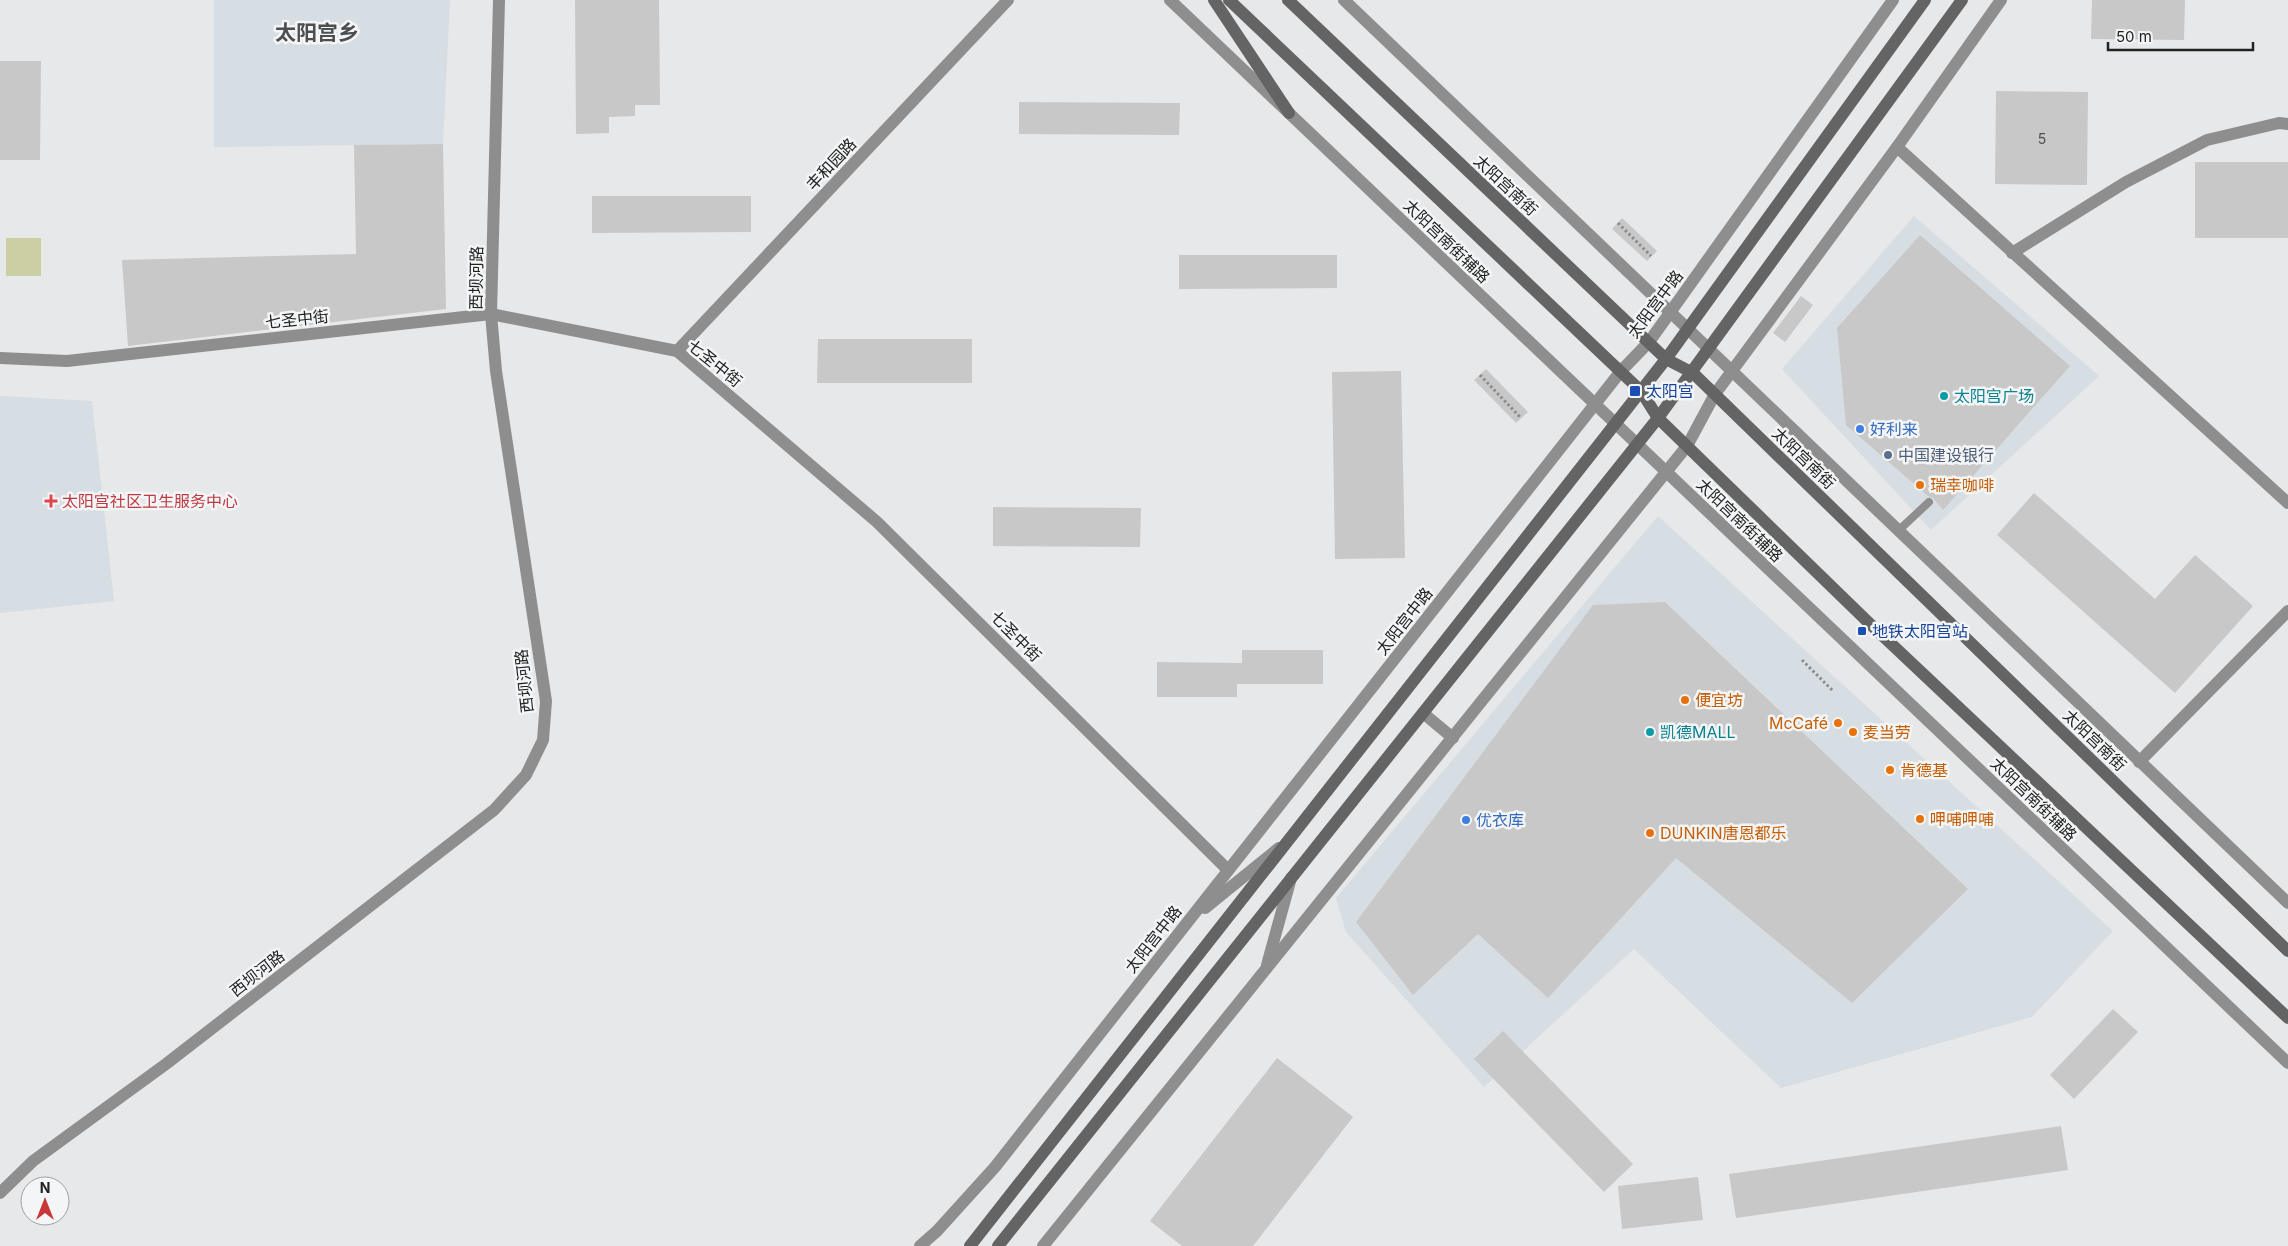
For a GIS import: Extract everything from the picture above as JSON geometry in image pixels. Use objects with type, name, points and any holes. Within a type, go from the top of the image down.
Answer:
[{"type":"main road","points":[[1214,0],[1289,113]]},
{"type":"main road","points":[[1229,0],[1621,371],[1641,391],[1658,418],[1867,622],[2288,1018]]},
{"type":"main road","name":"太阳宫南街","points":[[1288,0],[1666,359],[1693,373],[2288,951]]},
{"type":"main road","points":[[970,1246],[1666,359],[1925,0]]},
{"type":"main road","points":[[998,1246],[1693,373],[1962,0]]},
{"type":"street","name":"西坝河路","points":[[0,1193],[33,1161],[166,1064],[494,810],[526,775],[544,740],[546,701],[496,371],[491,314],[498,0]]},
{"type":"street","name":"丰和园路","points":[[678,351],[1008,0]]},
{"type":"street","name":"太阳宫南街辅路","points":[[1170,0],[2288,1063]]},
{"type":"street","name":"太阳宫南街","points":[[1344,0],[2288,903]]},
{"type":"street","name":"太阳宫中路","points":[[920,1246],[937,1231],[994,1167],[1621,371],[1648,342],[1893,0]]},
{"type":"street","points":[[1984,24],[1992,0]]},
{"type":"street","points":[[1044,1246],[1687,446],[1715,394],[1897,148],[2001,0]]},
{"type":"street","points":[[2012,253],[2126,182],[2207,140],[2279,123],[2288,124]]},
{"type":"street","points":[[1897,148],[2288,503]]},
{"type":"street","name":"七圣中街","points":[[0,358],[67,361],[491,314],[678,351],[877,522],[1228,870]]},
{"type":"street","points":[[2139,762],[2288,611]]},
{"type":"street","points":[[1423,713],[1452,738]]},
{"type":"street","points":[[1187,923],[1288,840]]},
{"type":"street","points":[[1266,970],[1291,878]]},
{"type":"lane","points":[[1898,531],[1929,502]]},
{"type":"path","points":[[1618,223],[1651,256]]},
{"type":"path","points":[[1480,375],[1520,417]]},
{"type":"path","points":[[1802,660],[1833,692]]},
{"type":"shaded area","points":[[214,0],[450,0],[443,144],[214,147]]},
{"type":"shaded area","name":"太阳宫广场","points":[[1914,216],[2099,376],[1931,530],[1782,369]]},
{"type":"shaded area","name":"太阳宫社区卫生服务中心","points":[[0,396],[92,401],[114,601],[0,613]]},
{"type":"shaded area","name":"凯德MALL","points":[[1658,516],[2113,931],[2032,1017],[1781,1088],[1634,949],[1484,1087],[1346,932],[1336,898]]},
{"type":"green space","points":[[6,238],[41,238],[41,276],[6,276]]},
{"type":"building","points":[[575,0],[659,0],[660,105],[635,105],[635,116],[609,117],[609,133],[576,134]]},
{"type":"building","points":[[2092,0],[2185,0],[2184,40],[2091,39]]},
{"type":"building","points":[[0,61],[41,61],[40,160],[0,160]]},
{"type":"building","points":[[1996,91],[2088,92],[2087,185],[1995,184]]},
{"type":"building","points":[[1019,102],[1180,103],[1179,135],[1019,134]]},
{"type":"building","points":[[443,144],[446,309],[128,346],[122,260],[356,254],[354,145]]},
{"type":"building","points":[[2195,162],[2288,162],[2288,238],[2195,238]]},
{"type":"building","points":[[592,196],[751,196],[751,232],[592,233]]},
{"type":"building","points":[[1622,218],[1657,251],[1647,261],[1612,229]]},
{"type":"building","name":"太阳宫广场","points":[[1920,235],[2070,366],[1943,510],[1933,498],[1928,496],[1846,425],[1837,328]]},
{"type":"building","points":[[1179,255],[1337,255],[1337,288],[1179,289]]},
{"type":"building","points":[[1801,296],[1813,305],[1785,342],[1773,333]]},
{"type":"building","points":[[818,339],[972,339],[972,383],[817,383]]},
{"type":"building","points":[[1486,369],[1528,412],[1516,423],[1474,380]]},
{"type":"building","points":[[1401,371],[1405,558],[1335,559],[1332,372]]},
{"type":"building","points":[[2034,493],[2155,599],[2195,555],[2253,606],[2175,693],[1997,535]]},
{"type":"building","points":[[993,507],[1141,508],[1140,547],[993,546]]},
{"type":"building","name":"凯德MALL","points":[[1665,602],[1968,889],[1852,1003],[1676,858],[1548,998],[1478,934],[1413,995],[1356,922],[1593,605]]},
{"type":"building","points":[[1242,650],[1323,650],[1323,684],[1237,684],[1237,697],[1157,697],[1157,662],[1242,663]]},
{"type":"building","points":[[2113,1009],[2138,1032],[2074,1099],[2050,1075]]},
{"type":"building","points":[[1503,1031],[1633,1164],[1604,1192],[1474,1059]]},
{"type":"building","points":[[1277,1058],[1353,1117],[1253,1246],[1182,1246],[1150,1221]]},
{"type":"building","points":[[2061,1126],[2068,1170],[1736,1218],[1729,1174]]},
{"type":"building","points":[[1698,1177],[1703,1220],[1622,1229],[1618,1186]]},
{"type":"place","name":"太阳宫","points":[[1635,391]]},
{"type":"place","name":"太阳宫广场","points":[[1944,396]]},
{"type":"place","name":"好利来","points":[[1860,429]]},
{"type":"place","name":"中国建设银行","points":[[1888,455]]},
{"type":"place","name":"瑞幸咖啡","points":[[1920,485]]},
{"type":"place","name":"太阳宫社区卫生服务中心","points":[[51,501]]},
{"type":"place","name":"地铁太阳宫站","points":[[1862,631]]},
{"type":"place","name":"便宜坊","points":[[1685,700]]},
{"type":"place","name":"McCafé","points":[[1838,723]]},
{"type":"place","name":"凯德MALL","points":[[1650,732]]},
{"type":"place","name":"麦当劳","points":[[1853,732]]},
{"type":"place","name":"肯德基","points":[[1890,770]]},
{"type":"place","name":"呷哺呷哺","points":[[1920,819]]},
{"type":"place","name":"优衣库","points":[[1466,820]]},
{"type":"place","name":"DUNKIN唐恩都乐","points":[[1650,833]]},
{"type":"district","name":"太阳宫乡","points":[[317,32]]}]
